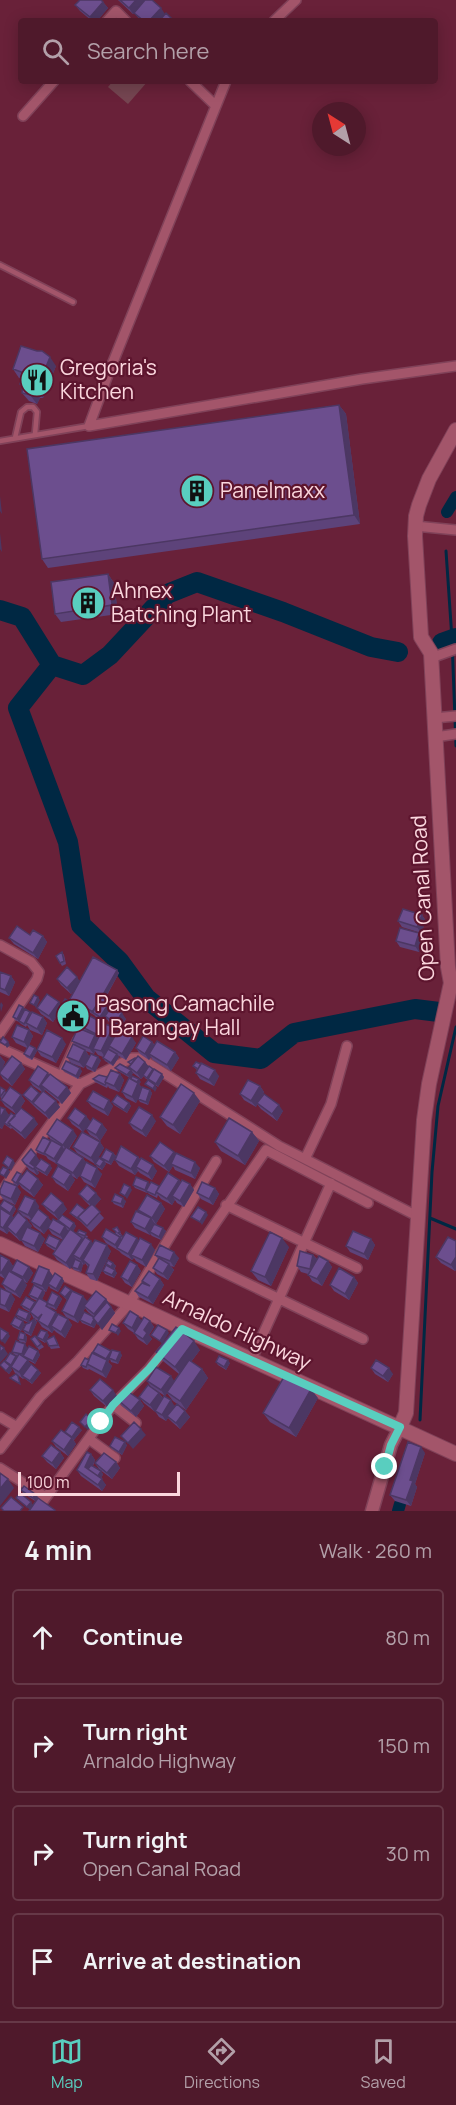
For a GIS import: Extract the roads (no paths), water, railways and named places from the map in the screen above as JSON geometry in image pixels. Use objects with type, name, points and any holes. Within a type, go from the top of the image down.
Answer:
[{"type":"main road","name":"Open Canal Road","points":[[400,1427],[406,1413],[426,1103],[451,983],[448,967],[431,652],[421,637],[415,526],[423,492],[456,430]]},
{"type":"main road","name":"Arnaldo Highway","points":[[0,1244],[129,1304],[178,1333],[251,1361],[456,1454]]},
{"type":"street","points":[[277,18],[296,0]]},
{"type":"street","points":[[110,18],[116,11],[123,18]]},
{"type":"street","points":[[23,116],[51,84]]},
{"type":"street","points":[[193,84],[216,106]]},
{"type":"street","points":[[89,426],[225,84]]},
{"type":"street","points":[[89,426],[362,379],[456,366]]},
{"type":"street","points":[[415,526],[456,530]]},
{"type":"street","points":[[431,658],[452,650]]},
{"type":"street","points":[[434,718],[453,716]]},
{"type":"street","points":[[435,737],[453,735]]},
{"type":"street","points":[[0,945],[30,962],[39,972],[38,979],[0,1033]]},
{"type":"street","points":[[305,1159],[331,1104],[347,1046]]},
{"type":"street","points":[[0,1048],[80,1084]]},
{"type":"street","points":[[0,1194],[80,1084],[123,1061],[140,1058],[279,1146],[417,1216]]},
{"type":"street","points":[[363,1339],[192,1257],[266,1150],[368,1203]]},
{"type":"street","points":[[0,1449],[40,1396],[78,1361],[129,1304],[216,1161]]},
{"type":"street","points":[[251,1361],[331,1183]]},
{"type":"street","points":[[226,1205],[357,1268]]},
{"type":"street","points":[[36,1511],[113,1405],[169,1345]]},
{"type":"street","points":[[113,1405],[136,1423]]},
{"type":"street","points":[[0,1417],[17,1427]]},
{"type":"street","name":"Open Canal Road","points":[[372,1511],[391,1445],[400,1427]]},
{"type":"street","points":[[89,1439],[115,1458]]},
{"type":"street","points":[[0,1468],[46,1497]]},
{"type":"lane","points":[[0,265],[72,302]]},
{"type":"lane","points":[[15,438],[21,412],[27,406],[33,407],[37,412],[35,435]]},
{"type":"lane","points":[[0,441],[89,426]]},
{"type":"lane","points":[[60,1075],[79,1034]]},
{"type":"waterway","points":[[447,512],[456,497]]},
{"type":"waterway","points":[[446,551],[456,746]]},
{"type":"waterway","points":[[0,610],[22,617],[52,665],[83,675],[110,655],[167,594],[197,582],[283,612],[371,647],[398,652]]},
{"type":"waterway","points":[[442,643],[456,638]]},
{"type":"waterway","points":[[52,665],[18,708],[68,842],[81,925],[119,961],[146,998],[214,1053],[261,1059],[294,1033],[415,1009],[439,1012]]},
{"type":"waterway","points":[[420,1420],[432,1172],[438,1106],[456,1027]]},
{"type":"waterway","points":[[430,1218],[456,1229]]},
{"type":"waterway","points":[[398,1511],[400,1504]]},
{"type":"place","name":"Gregoria's Kitchen","points":[[37,380]]},
{"type":"place","name":"Panelmaxx","points":[[197,491]]},
{"type":"place","name":"Ahnex Batching Plant","points":[[88,603]]},
{"type":"place","name":"Pasong Camachile II Barangay Hall","points":[[73,1016]]}]
